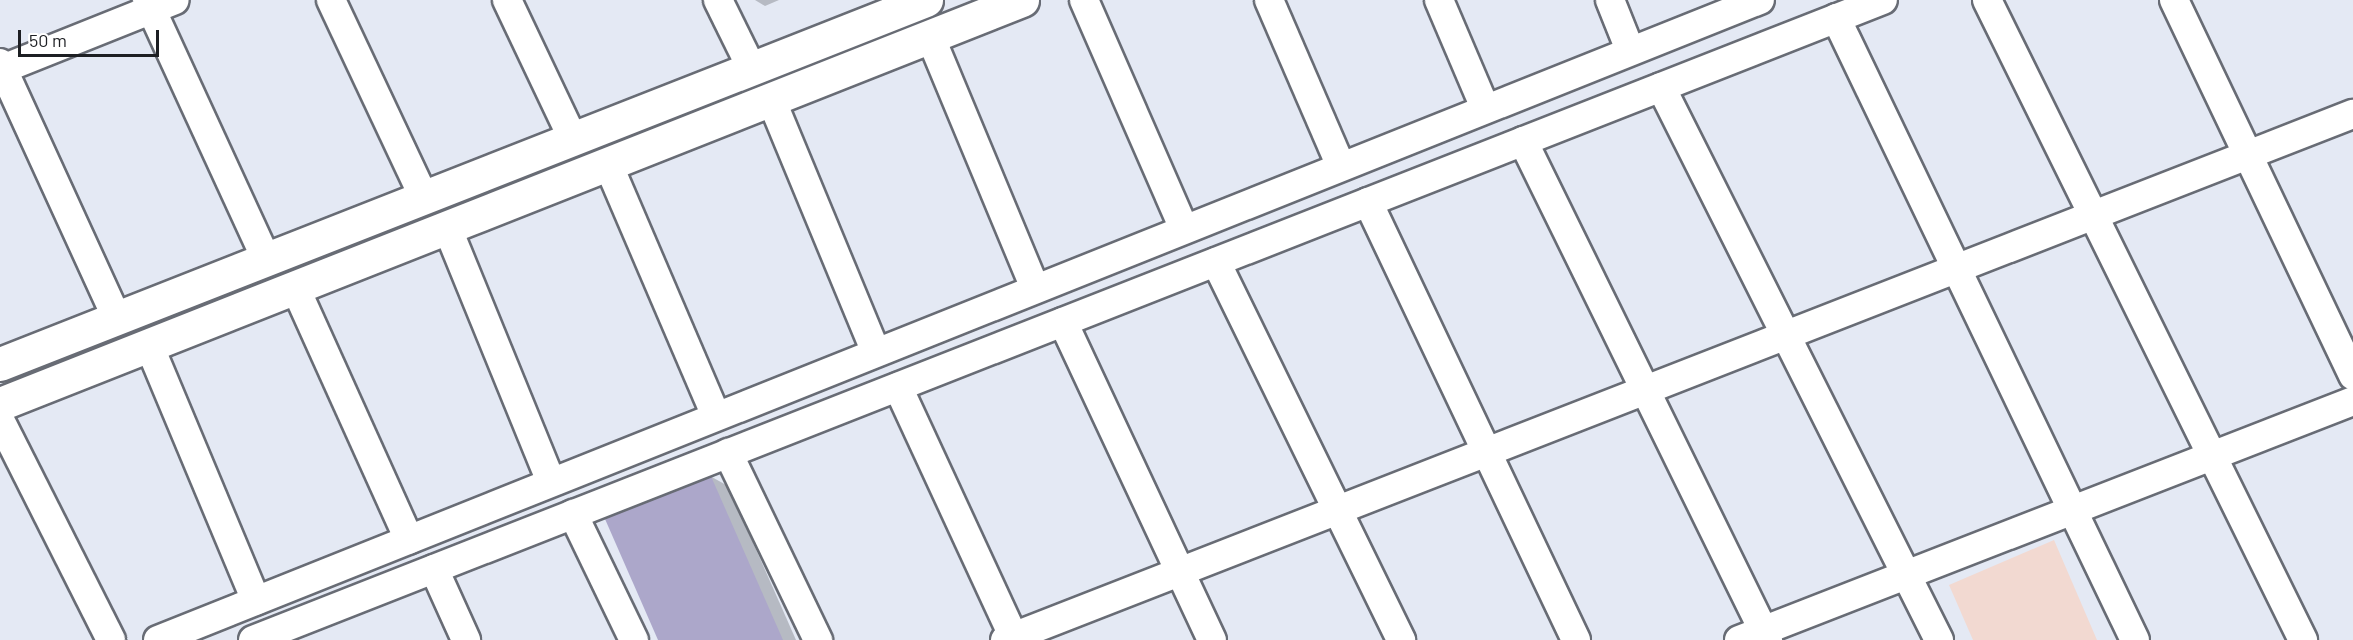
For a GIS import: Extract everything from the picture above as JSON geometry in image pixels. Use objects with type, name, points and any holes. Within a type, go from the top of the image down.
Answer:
[{"type":"main road","points":[[0,404],[1023,0]]},
{"type":"main road","points":[[0,364],[752,69],[911,3]]},
{"type":"street","points":[[331,0],[424,198]]},
{"type":"street","points":[[507,0],[573,139]]},
{"type":"street","points":[[718,0],[752,69]]},
{"type":"street","points":[[1084,0],[1184,229]]},
{"type":"street","points":[[1269,0],[1341,166]]},
{"type":"street","points":[[1439,0],[1485,108]]},
{"type":"street","points":[[1610,0],[1630,50]]},
{"type":"street","points":[[158,640],[1760,0]]},
{"type":"street","points":[[268,637],[573,514],[1883,0]]},
{"type":"street","points":[[1987,0],[2303,640]]},
{"type":"street","points":[[2174,0],[2353,375]]},
{"type":"street","points":[[117,318],[1,67],[158,3],[266,259]]},
{"type":"street","points":[[1836,18],[2135,640]]},
{"type":"street","points":[[930,36],[1035,288]]},
{"type":"street","points":[[1661,87],[1939,640]]},
{"type":"street","points":[[771,99],[876,352]]},
{"type":"street","points":[[898,387],[1011,639],[2353,114]]},
{"type":"street","points":[[1523,141],[1645,390],[1757,637],[1906,575],[2353,401]]},
{"type":"street","points":[[608,164],[716,416]]},
{"type":"street","points":[[1368,202],[1576,640]]},
{"type":"street","points":[[447,227],[551,482]]},
{"type":"street","points":[[1216,262],[1401,640]]},
{"type":"street","points":[[295,287],[409,539]]},
{"type":"street","points":[[1063,322],[1212,640]]},
{"type":"street","points":[[149,345],[256,601]]},
{"type":"street","points":[[0,420],[111,640]]},
{"type":"street","points":[[728,453],[818,640]]},
{"type":"street","points":[[573,514],[634,640]]},
{"type":"street","points":[[434,569],[466,640]]},
{"type":"shaded area","points":[[2054,540],[2097,640],[1973,640],[1949,585]]},
{"type":"building","points":[[710,474],[783,640],[658,640],[605,519]]}]
